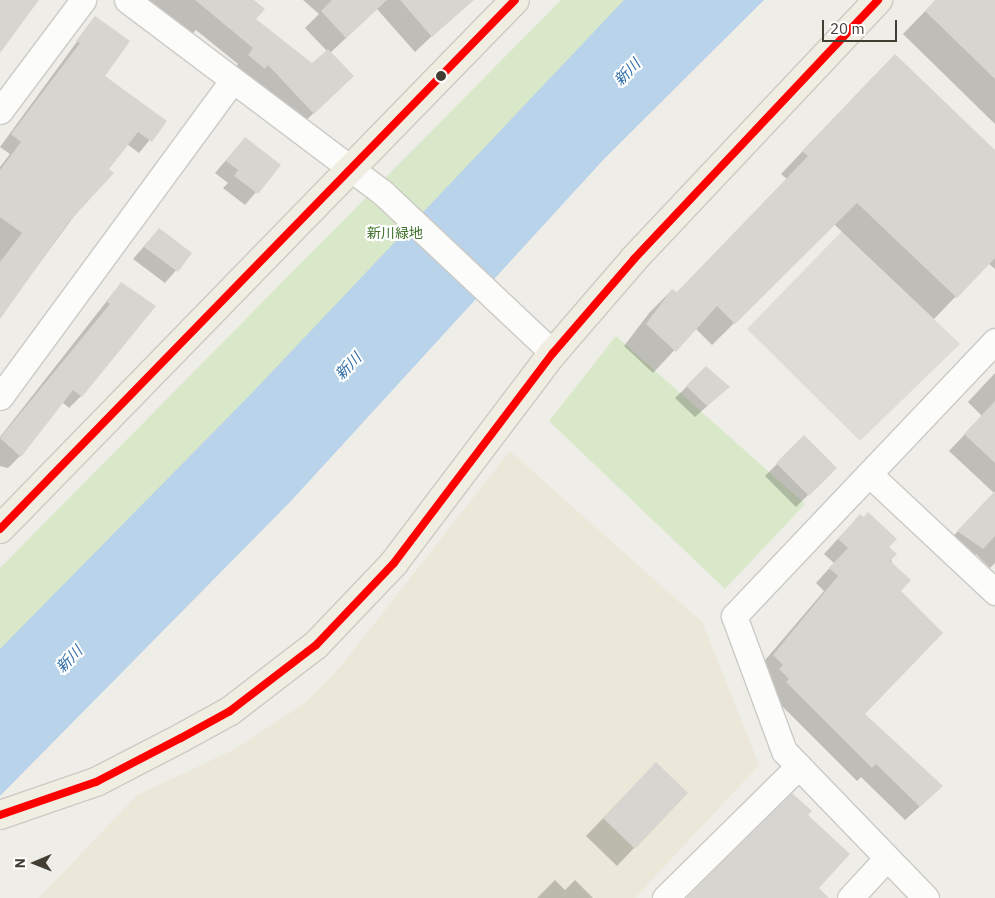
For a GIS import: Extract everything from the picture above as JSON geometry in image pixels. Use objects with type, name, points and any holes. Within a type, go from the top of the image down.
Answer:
[{"type":"main road","points":[[0,529],[515,0]]},
{"type":"main road","points":[[0,815],[96,782],[230,711],[316,645],[394,563],[553,353],[634,259],[878,0]]},
{"type":"street","points":[[4,98],[83,0]]},
{"type":"street","points":[[127,0],[382,192],[553,353]]},
{"type":"street","points":[[0,397],[233,80]]},
{"type":"street","points":[[926,898],[784,751],[734,616],[995,341]]},
{"type":"street","points":[[869,474],[995,592]]},
{"type":"street","points":[[665,898],[798,766]]},
{"type":"street","points":[[850,898],[887,858]]},
{"type":"shaded area","points":[[842,231],[960,344],[860,441],[747,329]]},
{"type":"shaded area","points":[[510,451],[702,622],[759,765],[635,898],[39,898],[136,796],[237,748],[306,702],[341,666]]},
{"type":"green space","name":"新川緑地","points":[[561,0],[680,0],[0,691],[0,568]]},
{"type":"green space","points":[[616,336],[805,504],[725,589],[549,421]]},
{"type":"water","name":"新川","points":[[624,0],[764,0],[604,159],[291,501],[0,796],[0,649],[249,396]]},
{"type":"building","points":[[0,0],[39,0],[0,53]]},
{"type":"building","points":[[195,0],[254,0],[265,9],[256,19],[312,63],[328,49],[354,76],[314,114],[268,65],[265,69],[248,55],[253,48]]},
{"type":"building","points":[[332,0],[387,0],[346,38],[321,11]]},
{"type":"building","points":[[400,0],[474,0],[432,37]]},
{"type":"building","points":[[935,0],[995,0],[995,79],[925,11]]},
{"type":"building","points":[[95,16],[130,41],[105,76],[167,121],[152,142],[138,132],[109,169],[114,173],[68,223],[0,319],[0,262],[22,233],[0,217],[0,170],[21,142],[11,134],[80,43],[76,41]]},
{"type":"building","points":[[895,54],[995,150],[995,258],[957,298],[857,203],[735,324],[717,306],[676,352],[646,324],[672,289],[677,292],[808,156],[802,151]]},
{"type":"building","points":[[245,137],[281,165],[258,194],[234,176],[238,170],[226,161]]},
{"type":"building","points":[[159,228],[192,253],[178,272],[144,247]]},
{"type":"building","points":[[121,282],[156,306],[82,397],[73,390],[21,457],[0,438],[110,304],[107,302]]},
{"type":"building","points":[[706,366],[730,387],[707,406],[686,386]]},
{"type":"building","points":[[995,401],[995,463],[964,434]]},
{"type":"building","points":[[804,435],[837,468],[809,496],[776,463]]},
{"type":"building","points":[[995,491],[995,536],[983,549],[957,531]]},
{"type":"building","points":[[868,512],[897,539],[889,547],[897,554],[890,561],[911,580],[901,591],[943,633],[865,714],[943,786],[920,807],[876,764],[872,768],[786,682],[789,679],[779,669],[783,665],[773,655],[838,576],[829,568],[848,548],[838,539],[860,514],[864,517]]},
{"type":"building","points":[[656,762],[688,793],[635,849],[603,818]]},
{"type":"building","points":[[792,793],[812,811],[808,815],[850,854],[819,888],[829,898],[686,898]]},
{"type":"transit line","points":[[0,529],[515,0]]},
{"type":"transit line","points":[[0,815],[96,782],[181,738],[230,711],[316,645],[394,563],[553,353],[634,259],[878,0]]}]
